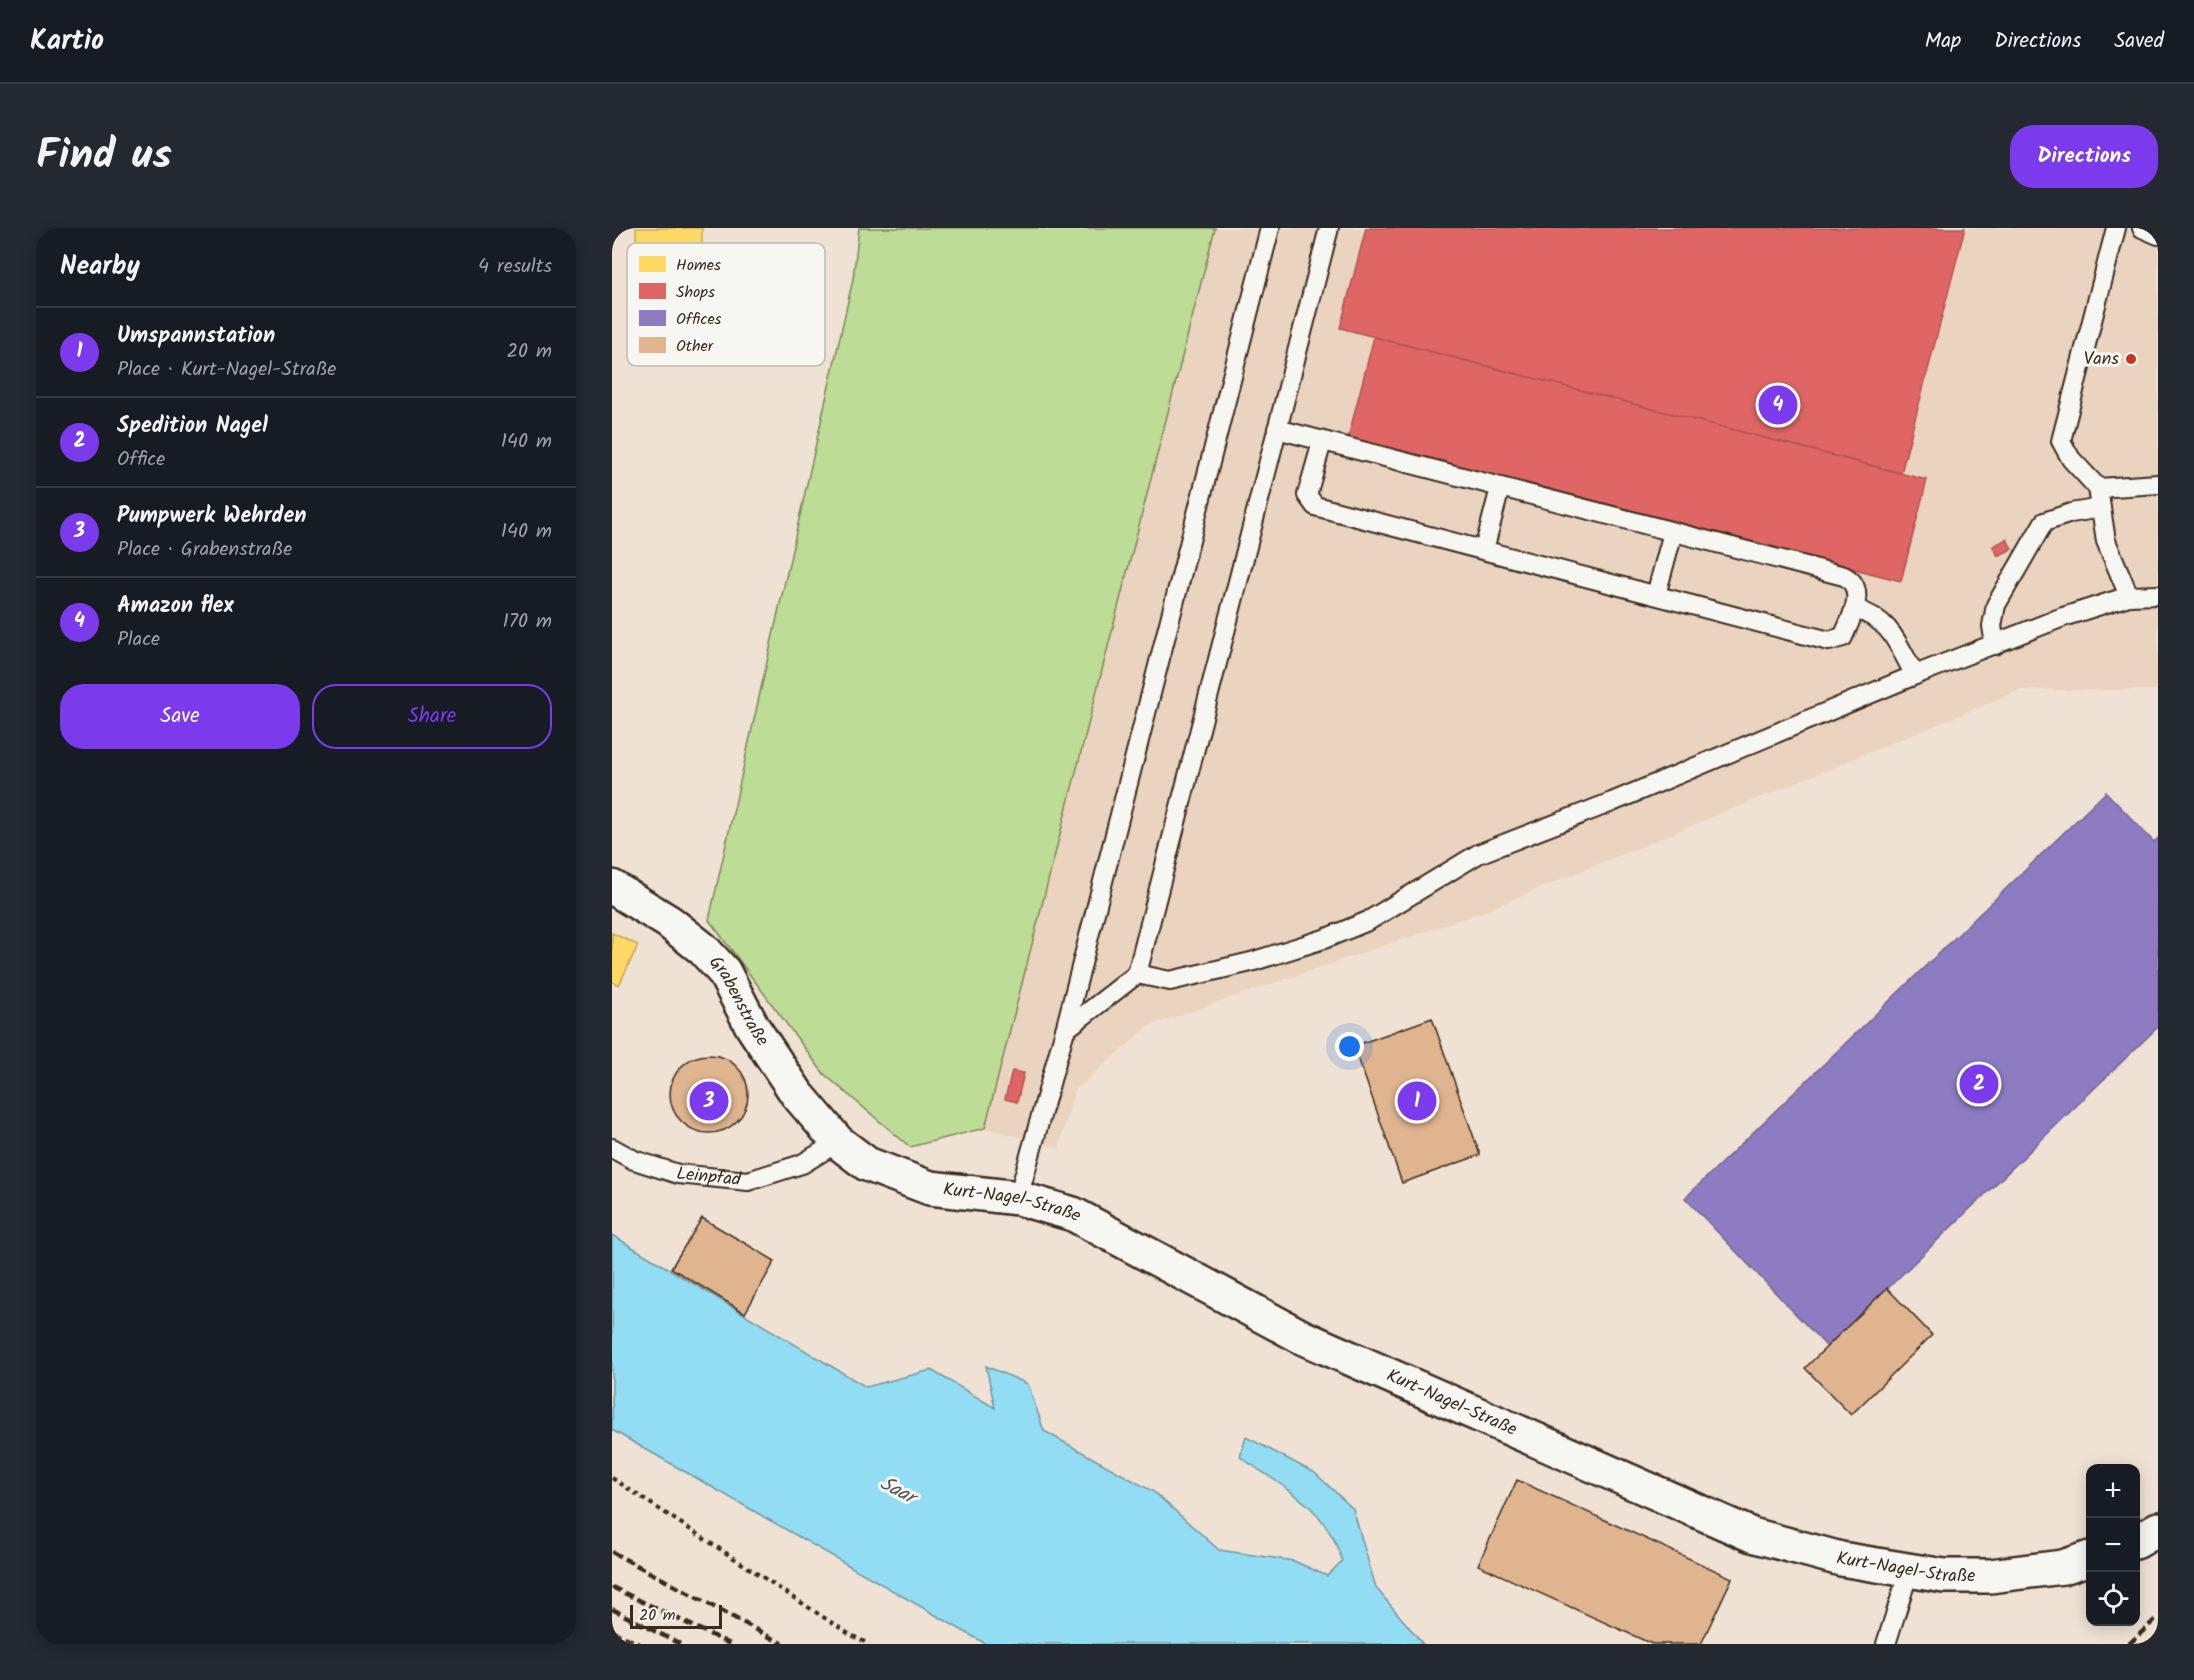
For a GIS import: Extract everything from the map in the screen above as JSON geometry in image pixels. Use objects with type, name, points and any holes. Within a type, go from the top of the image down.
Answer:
[{"type":"street","name":"Grabenstraße","points":[[612,887],[669,922],[703,949],[724,972],[752,1026],[797,1094],[838,1142]]},
{"type":"street","name":"Kurt-Nagel-Straße","points":[[838,1142],[867,1164],[930,1188],[1018,1198],[1073,1214],[1302,1337],[1752,1535],[1841,1559],[1944,1576],[1990,1576],[2063,1566],[2086,1559]]},
{"type":"street","points":[[2140,1540],[2158,1529]]},
{"type":"lane","points":[[1018,1198],[1065,1030],[1270,228]]},
{"type":"lane","points":[[1065,1030],[1137,974],[1329,228]]},
{"type":"lane","points":[[2116,228],[2061,441],[2071,459],[2098,488],[2106,541],[2129,596]]},
{"type":"lane","points":[[2142,228],[2158,235]]},
{"type":"lane","points":[[1277,429],[1844,576],[1853,580],[1857,587],[1855,609],[1843,638],[1829,640],[1315,506],[1307,495],[1322,442]]},
{"type":"lane","points":[[2098,488],[2157,481]]},
{"type":"lane","points":[[1484,550],[1500,488]]},
{"type":"lane","points":[[1995,645],[1992,626],[1996,605],[2044,522],[2071,513],[2101,508]]},
{"type":"lane","points":[[1656,595],[1673,532]]},
{"type":"lane","points":[[1137,974],[1170,981],[1251,962],[1324,939],[1368,921],[1478,854],[1612,802],[1915,675],[2064,617],[2129,596],[2158,595]]},
{"type":"lane","points":[[1855,609],[1873,615],[1886,625],[1915,675]]},
{"type":"lane","name":"Leinpfad","points":[[612,1148],[634,1160],[678,1174],[748,1180],[802,1164],[838,1142]]},
{"type":"lane","points":[[1886,1644],[1909,1571]]},
{"type":"path","points":[[612,1478],[849,1634],[869,1644]]},
{"type":"shaded area","points":[[1215,228],[2158,228],[2158,690],[2021,690],[1485,911],[1149,1026],[1074,1091],[1059,1148],[985,1128]]},
{"type":"green space","points":[[859,228],[1215,228],[985,1128],[910,1147],[824,1074],[709,920],[853,279]]},
{"type":"water","name":"Saar","points":[[612,1235],[866,1387],[931,1370],[995,1408],[986,1366],[1028,1384],[1044,1431],[1154,1492],[1219,1550],[1294,1561],[1327,1576],[1342,1561],[1326,1526],[1302,1500],[1240,1457],[1246,1437],[1315,1473],[1353,1509],[1376,1588],[1423,1644],[986,1644],[612,1430]]},
{"type":"building: Homes","points":[[636,228],[702,228],[702,243],[636,243]]},
{"type":"building: Homes","points":[[612,933],[638,945],[619,985],[612,982]]},
{"type":"building: Shops","points":[[1366,228],[1965,228],[1901,473],[1340,328]]},
{"type":"building: Shops","points":[[1374,337],[1927,480],[1901,581],[1348,438]]},
{"type":"building: Shops","points":[[2007,539],[2012,549],[1998,556],[1993,546]]},
{"type":"building: Shops","points":[[1012,1071],[1024,1073],[1017,1102],[1005,1099]]},
{"type":"building: Offices","points":[[2106,792],[2154,842],[2158,838],[2158,1027],[1827,1347],[1685,1198]]},
{"type":"building: Other","points":[[1432,1018],[1480,1155],[1402,1183],[1354,1046]]},
{"type":"building: Other","points":[[701,1055],[717,1055],[731,1061],[742,1072],[748,1086],[748,1102],[742,1116],[731,1127],[717,1133],[701,1133],[687,1127],[676,1116],[670,1102],[670,1086],[676,1072],[687,1061]]},
{"type":"building: Other","points":[[702,1218],[775,1261],[745,1313],[671,1268]]},
{"type":"building: Other","points":[[1887,1288],[1932,1335],[1851,1415],[1805,1368]]},
{"type":"building: Other","points":[[1517,1480],[1732,1578],[1701,1644],[1652,1644],[1478,1565]]},
{"type":"railway","points":[[612,1552],[783,1644]]},
{"type":"railway","points":[[612,1587],[730,1644]]},
{"type":"railway","points":[[612,1609],[680,1644]]},
{"type":"railway","points":[[2129,1644],[2158,1617]]},
{"type":"railway","points":[[612,1631],[639,1644]]},
{"type":"place","name":"Vans","points":[[2131,359]]},
{"type":"place","name":"Amazon flex","points":[[1778,405]]},
{"type":"place","name":"Spedition Nagel","points":[[1979,1084]]},
{"type":"place","name":"Pumpwerk Wehrden","points":[[709,1101]]},
{"type":"place","name":"Umspannstation","points":[[1417,1101]]}]
